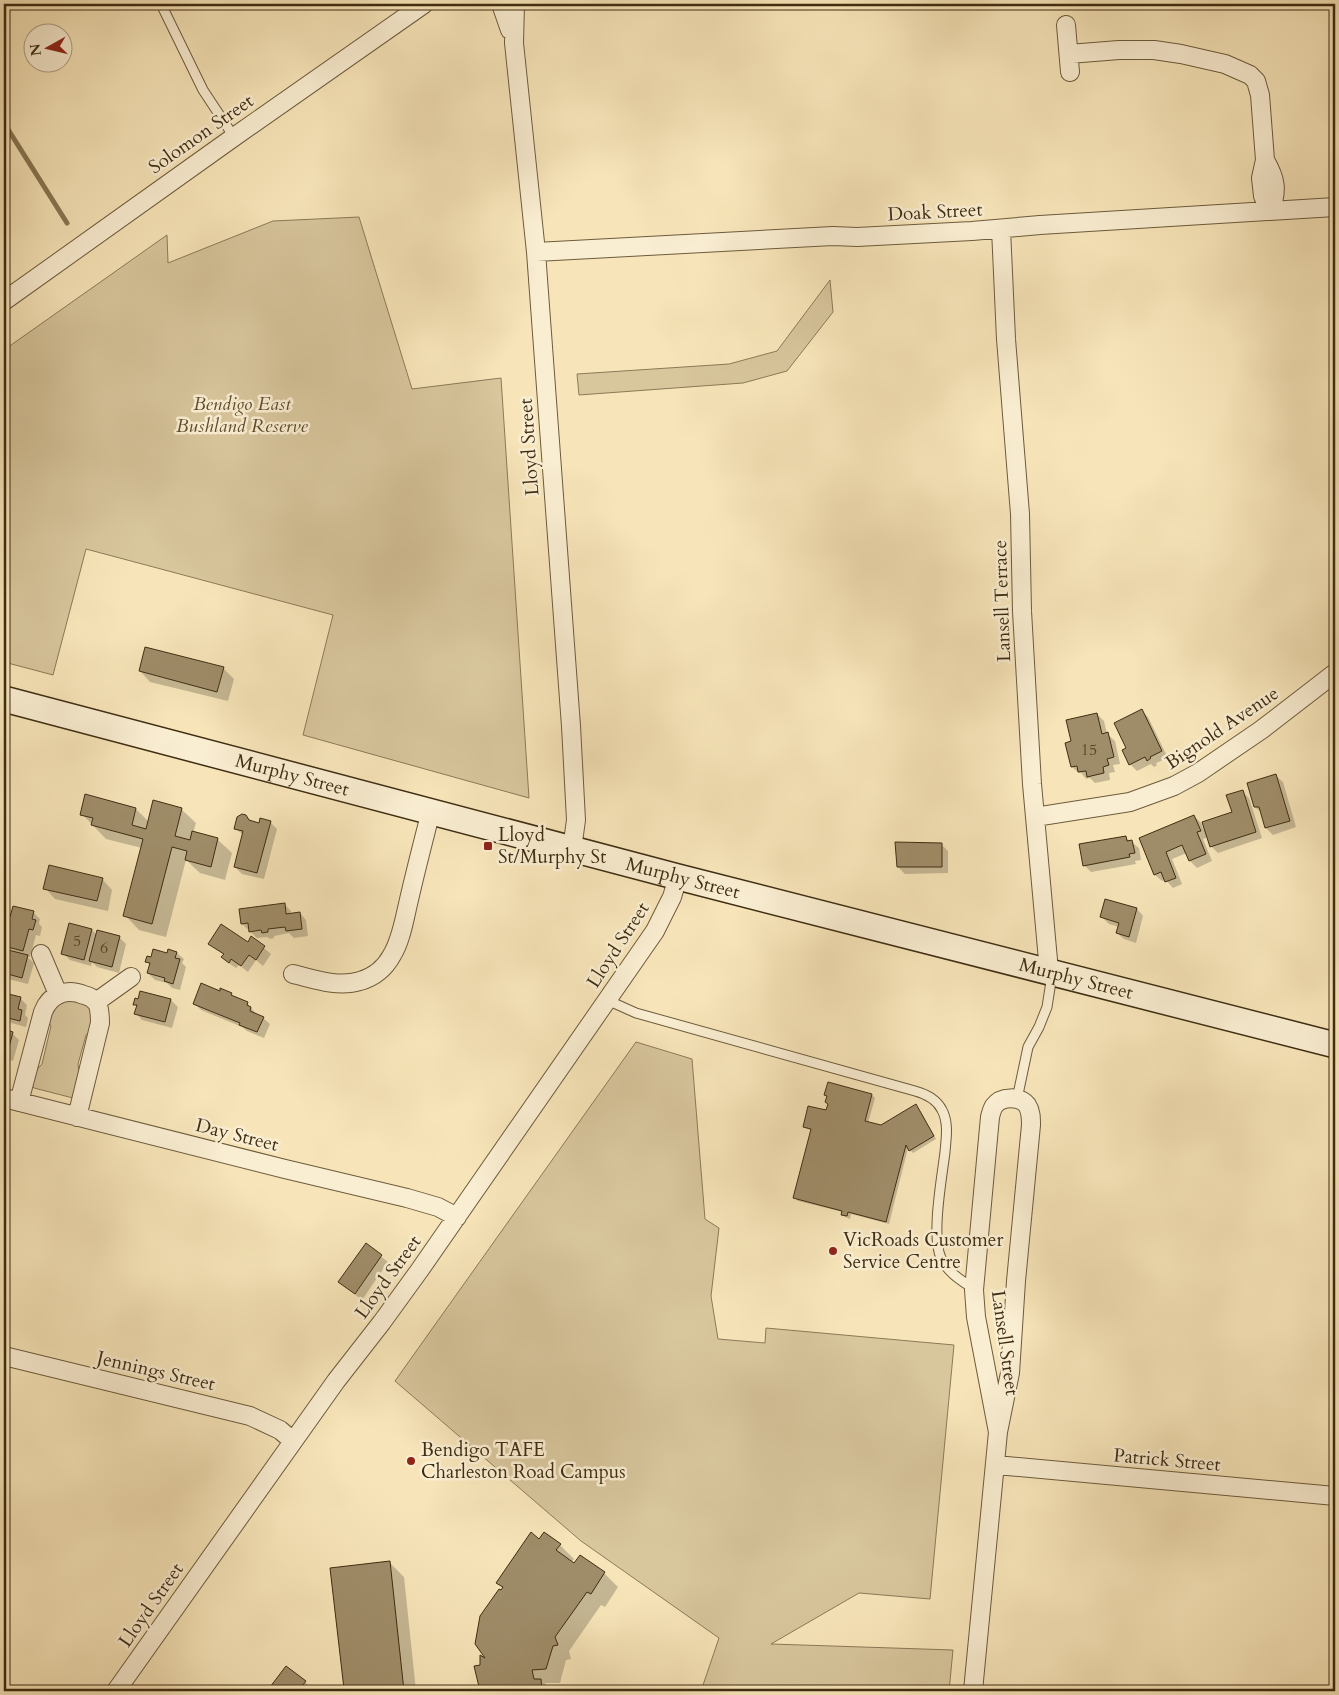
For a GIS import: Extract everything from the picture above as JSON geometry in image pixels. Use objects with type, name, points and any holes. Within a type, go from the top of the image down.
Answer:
[{"type":"street","name":"Solomon Street","points":[[4,301],[424,4]]},
{"type":"street","name":"Lloyd Street","points":[[501,4],[514,43]]},
{"type":"street","name":"Lloyd Street","points":[[515,4],[514,43],[536,252],[576,809],[576,830],[572,849]]},
{"type":"street","points":[[1066,25],[1070,63],[1136,50],[1161,51],[1225,64],[1250,75],[1256,81],[1260,95],[1266,160],[1274,176],[1274,199],[1270,211]]},
{"type":"street","name":"Doak Street","points":[[536,252],[833,236],[1001,230],[1040,225],[1335,207]]},
{"type":"street","name":"Lansell Terrace","points":[[1001,230],[1007,349],[1020,514],[1022,601],[1035,817],[1050,972]]},
{"type":"street","name":"Bignold Avenue","points":[[1035,817],[1103,808],[1130,802],[1174,786],[1198,773],[1261,730],[1335,673]]},
{"type":"street","name":"Murphy Street","points":[[4,699],[678,878],[1335,1045]]},
{"type":"street","points":[[293,974],[324,982],[348,983],[369,978],[386,965],[393,955],[401,930],[431,811]]},
{"type":"street","name":"Lloyd Street","points":[[116,1691],[336,1381],[382,1322],[457,1217],[655,932],[672,896],[678,878]]},
{"type":"street","points":[[41,954],[58,994]]},
{"type":"street","points":[[96,1002],[131,977]]},
{"type":"street","points":[[12,1100],[45,1008],[50,999],[58,994],[75,992],[89,996],[96,1002],[100,1016],[100,1028],[77,1117]]},
{"type":"street","name":"Lansell Street","points":[[973,1691],[998,1432],[1010,1373],[1016,1281],[1031,1125],[1029,1108],[1023,1101],[1017,1098],[1003,1099],[997,1103],[992,1111],[974,1290],[976,1317],[998,1432]]},
{"type":"street","name":"Day Street","points":[[12,1100],[407,1198],[438,1207],[457,1217]]},
{"type":"street","name":"Jennings Street","points":[[4,1356],[244,1414],[262,1420],[280,1430],[293,1441]]},
{"type":"street","name":"Patrick Street","points":[[996,1465],[1335,1496]]},
{"type":"lane","points":[[161,4],[203,90],[234,137]]},
{"type":"lane","points":[[1017,1098],[1028,1047],[1047,1007],[1050,972]]},
{"type":"lane","points":[[607,1000],[636,1013],[915,1090],[930,1097],[942,1110],[946,1128],[937,1232],[938,1251],[948,1269],[974,1290]]},
{"type":"green space","name":"Bendigo East Bushland Reserve","points":[[359,217],[412,389],[501,378],[529,798],[303,735],[333,615],[86,549],[53,675],[4,662],[4,350],[167,235],[168,263],[273,221]]},
{"type":"green space","points":[[830,280],[833,312],[787,371],[743,383],[579,395],[577,374],[729,364],[777,351]]},
{"type":"green space","points":[[63,1000],[79,1002],[88,1006],[92,1015],[93,1031],[86,1035],[78,1064],[80,1083],[73,1098],[32,1086],[32,1075],[42,1064],[51,1026],[47,1019],[50,1011]]},
{"type":"green space","points":[[636,1042],[692,1059],[705,1219],[719,1228],[711,1296],[718,1339],[765,1343],[766,1328],[954,1345],[930,1599],[859,1593],[771,1644],[953,1650],[949,1691],[701,1691],[719,1638],[581,1541],[395,1381]]},
{"type":"building","points":[[145,647],[224,667],[217,692],[139,671]]},
{"type":"building","points":[[1142,709],[1162,751],[1150,757],[1147,761],[1145,757],[1129,765],[1122,750],[1126,748],[1114,723]]},
{"type":"building","points":[[1097,713],[1102,734],[1108,732],[1114,757],[1107,759],[1109,765],[1103,767],[1104,773],[1087,777],[1086,771],[1078,772],[1077,766],[1071,767],[1065,743],[1071,741],[1066,720]]},
{"type":"building","points":[[1276,774],[1290,821],[1265,828],[1259,807],[1254,807],[1247,783]]},
{"type":"building","points":[[1243,790],[1256,832],[1210,847],[1202,822],[1232,812],[1226,795]]},
{"type":"building","points":[[85,794],[136,808],[132,825],[146,829],[153,800],[182,808],[175,836],[190,840],[192,831],[218,838],[211,867],[185,860],[187,851],[172,847],[152,924],[123,916],[143,839],[91,825],[93,818],[80,815]]},
{"type":"building","points":[[242,814],[246,815],[249,820],[259,823],[260,818],[271,821],[257,873],[234,867],[243,831],[234,829],[237,817]]},
{"type":"building","points":[[1194,815],[1201,831],[1197,832],[1206,854],[1189,861],[1182,845],[1166,852],[1176,878],[1165,882],[1161,872],[1154,875],[1139,838]]},
{"type":"building","points":[[1126,836],[1127,841],[1132,840],[1135,853],[1129,854],[1130,857],[1083,866],[1079,844]]},
{"type":"building","points":[[895,842],[942,843],[942,867],[897,867]]},
{"type":"building","points":[[49,865],[103,878],[97,901],[43,889]]},
{"type":"building","points":[[1105,899],[1137,908],[1129,937],[1116,933],[1119,923],[1100,917]]},
{"type":"building","points":[[285,903],[286,914],[300,912],[302,929],[286,931],[285,927],[268,929],[268,932],[262,933],[261,930],[249,932],[248,923],[241,924],[239,909]]},
{"type":"building","points":[[13,906],[34,911],[32,919],[36,920],[33,930],[29,929],[23,951],[4,946],[7,927],[4,925],[5,916],[10,917]]},
{"type":"building","points":[[69,923],[92,929],[84,960],[61,954]]},
{"type":"building","points":[[221,924],[248,942],[251,936],[265,946],[256,960],[249,955],[241,966],[231,959],[229,963],[221,957],[224,954],[208,944]]},
{"type":"building","points":[[97,930],[120,936],[112,967],[89,961]]},
{"type":"building","points":[[4,949],[28,955],[22,978],[4,973]]},
{"type":"building","points":[[153,949],[167,953],[168,949],[177,952],[175,958],[180,959],[173,984],[164,981],[165,978],[147,973],[150,963],[145,962],[147,956],[151,957]]},
{"type":"building","points":[[201,983],[220,991],[220,988],[248,1002],[247,1005],[251,1007],[250,1011],[264,1017],[257,1032],[193,1004]]},
{"type":"building","points":[[140,991],[171,999],[165,1022],[134,1014],[137,1005],[133,1005],[135,998],[138,999]]},
{"type":"building","points":[[4,993],[21,997],[18,1009],[22,1010],[20,1021],[4,1017]]},
{"type":"building","points":[[4,1029],[13,1032],[7,1055],[4,1054]]},
{"type":"building","points":[[828,1082],[872,1094],[865,1121],[881,1125],[916,1104],[934,1136],[909,1151],[906,1145],[886,1222],[848,1212],[847,1216],[841,1215],[842,1211],[793,1198],[811,1129],[803,1127],[808,1106],[826,1110],[828,1104],[825,1102],[827,1096],[824,1095]]},
{"type":"building","points":[[366,1243],[382,1255],[355,1294],[338,1282]]},
{"type":"building","points":[[531,1532],[539,1539],[544,1532],[561,1544],[556,1550],[574,1563],[580,1555],[605,1572],[591,1594],[587,1592],[555,1637],[558,1645],[553,1646],[546,1669],[532,1670],[534,1679],[541,1679],[542,1691],[480,1691],[474,1666],[480,1665],[480,1655],[485,1658],[475,1644],[480,1616],[499,1589],[501,1590],[503,1587],[496,1583]]},
{"type":"building","points":[[390,1561],[404,1691],[333,1691],[344,1689],[330,1568]]},
{"type":"building","points":[[286,1666],[306,1681],[298,1691],[267,1691]]},
{"type":"waterway","points":[[4,123],[67,223]]},
{"type":"place","name":"Lloyd St/Murphy St","points":[[488,846]]},
{"type":"place","name":"VicRoads Customer Service Centre","points":[[833,1251]]},
{"type":"place","name":"Bendigo TAFE Charleston Road Campus","points":[[411,1461]]}]
